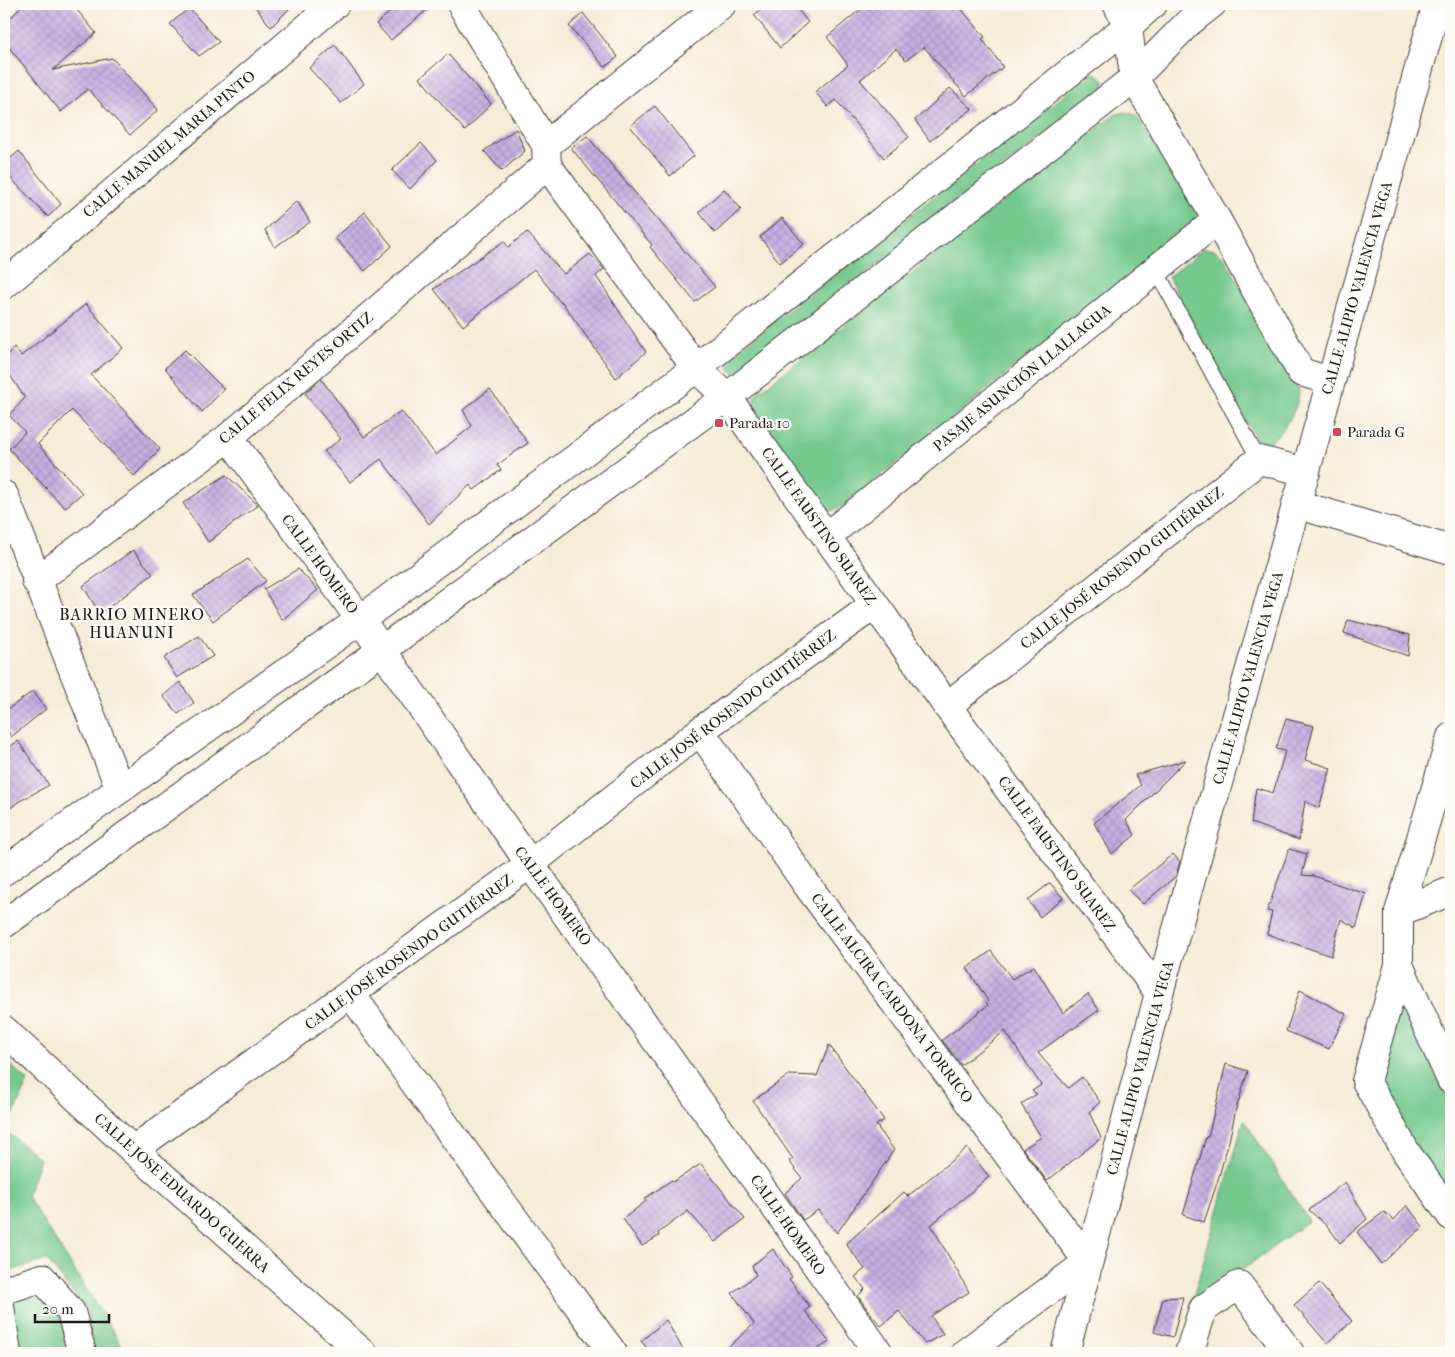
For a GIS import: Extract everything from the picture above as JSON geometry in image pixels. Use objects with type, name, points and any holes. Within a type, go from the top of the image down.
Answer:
[{"type":"street","name":"CALLE MANUEL MARIA PINTO","points":[[4,285],[335,4]]},
{"type":"street","name":"CALLE FAUSTINO SUAREZ","points":[[461,4],[547,155],[696,368],[727,397],[947,706],[1159,993]]},
{"type":"street","name":"CALLE FELIX REYES ORTIZ","points":[[36,581],[229,437],[547,155],[722,4]]},
{"type":"street","points":[[4,870],[360,620],[696,368],[1123,15],[1153,4]]},
{"type":"street","points":[[4,924],[727,397],[1134,78],[1185,13],[1212,4]]},
{"type":"street","name":"CALLE ALIPIO VALENCIA VEGA","points":[[1065,1353],[1159,993],[1437,4]]},
{"type":"street","points":[[1123,15],[1134,78],[1217,220],[1301,372],[1330,381]]},
{"type":"street","name":"PASAJE ASUNCIÓN LLALLAGUA","points":[[827,536],[1217,220]]},
{"type":"street","name":"CALLE HOMERO","points":[[229,437],[382,650],[530,864],[879,1353]]},
{"type":"street","points":[[1259,460],[1306,472]]},
{"type":"street","name":"CALLE JOSÉ ROSENDO GUTIÉRREZ","points":[[947,706],[1259,460]]},
{"type":"street","points":[[4,498],[120,789]]},
{"type":"street","points":[[1296,504],[1451,550]]},
{"type":"street","name":"CALLE JOSÉ ROSENDO GUTIÉRREZ","points":[[133,1150],[530,864],[700,731],[874,605]]},
{"type":"street","name":"CALLE ALCIRA CARDONA TORRICO","points":[[700,731],[807,885],[1088,1262]]},
{"type":"street","points":[[1451,737],[1399,912],[1399,965],[1366,1081],[1406,1152],[1451,1216]]},
{"type":"street","points":[[1399,912],[1451,891]]},
{"type":"street","points":[[1399,965],[1451,1080]]},
{"type":"street","points":[[351,994],[613,1353]]},
{"type":"street","name":"CALLE JOSE EDUARDO GUERRA","points":[[4,1030],[133,1150],[363,1353]]},
{"type":"street","points":[[964,1353],[1088,1262]]},
{"type":"street","points":[[4,1289],[42,1278],[72,1312],[82,1353]]},
{"type":"street","points":[[1189,1353],[1203,1309],[1239,1284],[1290,1353]]},
{"type":"lane","points":[[1156,270],[1259,460]]},
{"type":"lane","points":[[4,1289],[14,1353]]},
{"type":"green space","points":[[1093,73],[1102,78],[1105,88],[738,374],[728,367],[731,355]]},
{"type":"green space","points":[[1125,112],[1133,114],[1138,118],[1196,210],[1197,220],[843,506],[831,511],[824,509],[751,409],[756,394],[1114,115]]},
{"type":"green space","points":[[1204,248],[1215,250],[1224,257],[1299,390],[1295,408],[1287,424],[1275,438],[1261,449],[1168,277]]},
{"type":"green space","points":[[1400,1006],[1407,1010],[1451,1106],[1451,1201],[1392,1115],[1378,1077]]},
{"type":"green space","points":[[4,1059],[28,1081],[6,1131],[40,1159],[27,1196],[127,1353],[93,1353],[87,1312],[47,1260],[10,1271],[4,1259]]},
{"type":"green space","points":[[1244,1120],[1309,1221],[1190,1308]]},
{"type":"green space","points":[[35,1292],[64,1319],[72,1353],[5,1353],[4,1300]]},
{"type":"building","points":[[23,4],[72,4],[96,33],[53,70],[112,58],[158,110],[130,135],[88,89],[61,112],[4,41],[4,26]]},
{"type":"building","points":[[253,4],[294,4],[271,27]]},
{"type":"building","points":[[399,4],[434,4],[391,40],[376,24]]},
{"type":"building","points":[[768,4],[793,4],[808,22],[780,48],[754,15]]},
{"type":"building","points":[[867,4],[957,4],[985,37],[982,39],[1003,67],[966,96],[924,47],[906,60],[896,49],[860,80],[909,137],[884,158],[836,100],[828,107],[815,92],[848,65],[827,37]]},
{"type":"building","points":[[189,8],[219,42],[199,56],[170,24]]},
{"type":"building","points":[[583,13],[618,57],[605,67],[569,26]]},
{"type":"building","points":[[335,45],[364,84],[341,103],[309,68]]},
{"type":"building","points":[[448,54],[491,104],[465,131],[420,78]]},
{"type":"building","points":[[950,88],[972,109],[930,141],[915,120]]},
{"type":"building","points":[[655,106],[694,156],[670,176],[630,126]]},
{"type":"building","points":[[516,129],[525,151],[502,171],[484,151]]},
{"type":"building","points":[[587,136],[715,287],[695,302],[650,247],[652,245],[571,148]]},
{"type":"building","points":[[421,143],[437,160],[410,189],[392,170]]},
{"type":"building","points":[[19,151],[61,204],[48,217],[4,171],[4,164]]},
{"type":"building","points":[[724,189],[741,209],[715,233],[699,212]]},
{"type":"building","points":[[297,201],[310,222],[275,247],[265,230]]},
{"type":"building","points":[[365,212],[392,246],[365,271],[335,238]]},
{"type":"building","points":[[782,218],[804,244],[780,263],[760,237]]},
{"type":"building","points":[[527,232],[564,274],[590,254],[604,269],[596,276],[646,352],[616,378],[562,302],[534,269],[463,326],[434,289],[504,241],[508,247]]},
{"type":"building","points":[[86,304],[123,348],[91,375],[160,449],[134,476],[72,410],[38,444],[82,493],[65,508],[9,449],[25,432],[9,415],[25,398],[4,366],[4,359],[14,347],[21,356]]},
{"type":"building","points":[[185,350],[224,389],[202,412],[165,368]]},
{"type":"building","points":[[321,379],[364,437],[401,411],[436,455],[472,426],[463,410],[490,389],[528,443],[497,465],[501,470],[474,490],[470,485],[429,524],[381,459],[350,482],[324,451],[341,439],[305,393]]},
{"type":"building","points":[[226,475],[258,505],[208,542],[183,503]]},
{"type":"building","points":[[133,550],[153,574],[100,614],[83,586]]},
{"type":"building","points":[[248,559],[266,581],[213,621],[193,595]]},
{"type":"building","points":[[298,569],[318,590],[282,620],[264,589]]},
{"type":"building","points":[[1348,620],[1410,635],[1408,656],[1344,633]]},
{"type":"building","points":[[199,636],[213,656],[177,678],[164,658]]},
{"type":"building","points":[[180,682],[194,703],[178,714],[163,696]]},
{"type":"building","points":[[33,691],[46,709],[11,737],[4,722],[4,712]]},
{"type":"building","points":[[1286,719],[1314,726],[1305,760],[1331,768],[1319,808],[1305,801],[1299,840],[1251,823],[1256,788],[1273,793],[1285,751],[1276,749]]},
{"type":"building","points":[[18,741],[49,785],[18,802],[4,813],[4,751]]},
{"type":"building","points":[[1186,760],[1126,820],[1135,835],[1112,854],[1094,823],[1141,785],[1135,775]]},
{"type":"building","points":[[1289,849],[1307,854],[1302,875],[1314,876],[1366,894],[1356,928],[1341,919],[1331,956],[1267,934],[1272,912],[1267,911]]},
{"type":"building","points":[[1173,854],[1180,862],[1176,876],[1143,904],[1128,890]]},
{"type":"building","points":[[1050,883],[1063,898],[1040,917],[1028,900]]},
{"type":"building","points":[[991,951],[1012,979],[1034,966],[1063,1013],[1088,994],[1099,1010],[1038,1053],[1068,1088],[1082,1077],[1100,1102],[1089,1112],[1101,1138],[1047,1181],[1023,1149],[1041,1137],[1021,1104],[1037,1094],[1032,1091],[1041,1085],[1005,1031],[961,1065],[942,1040],[988,1005],[986,1003],[988,1001],[967,968]]},
{"type":"building","points":[[1300,990],[1346,1014],[1329,1049],[1286,1031]]},
{"type":"building","points":[[829,1045],[884,1120],[876,1125],[894,1150],[837,1233],[818,1210],[803,1220],[785,1193],[802,1178],[789,1161],[793,1159],[753,1101],[789,1075],[817,1076]]},
{"type":"building","points":[[1226,1064],[1248,1071],[1217,1183],[1204,1222],[1183,1215],[1206,1137],[1208,1137]]},
{"type":"building","points":[[967,1148],[989,1177],[931,1225],[969,1292],[931,1316],[943,1334],[925,1344],[899,1311],[881,1326],[870,1313],[858,1296],[865,1289],[855,1277],[865,1269],[846,1244],[904,1192],[908,1196]]},
{"type":"building","points":[[701,1164],[745,1219],[715,1242],[688,1211],[658,1233],[659,1236],[642,1246],[623,1219],[646,1201],[644,1199],[672,1180],[673,1182]]},
{"type":"building","points":[[1345,1182],[1367,1219],[1340,1243],[1329,1228],[1309,1210]]},
{"type":"building","points":[[1407,1205],[1423,1227],[1381,1264],[1357,1232],[1384,1212],[1394,1220]]},
{"type":"building","points":[[773,1249],[792,1277],[789,1279],[810,1307],[805,1311],[829,1342],[812,1353],[722,1353],[754,1324],[732,1293],[756,1275],[752,1266]]},
{"type":"building","points":[[1319,1283],[1352,1321],[1327,1343],[1294,1305]]},
{"type":"building","points":[[1183,1297],[1173,1337],[1154,1332],[1163,1298]]},
{"type":"building","points":[[666,1320],[685,1353],[651,1353],[641,1341]]},
{"type":"place","name":"Parada 10","points":[[719,423]]},
{"type":"place","name":"Parada G","points":[[1337,432]]},
{"type":"district","name":"BARRIO MINERO HUANUNI","points":[[132,623]]}]
